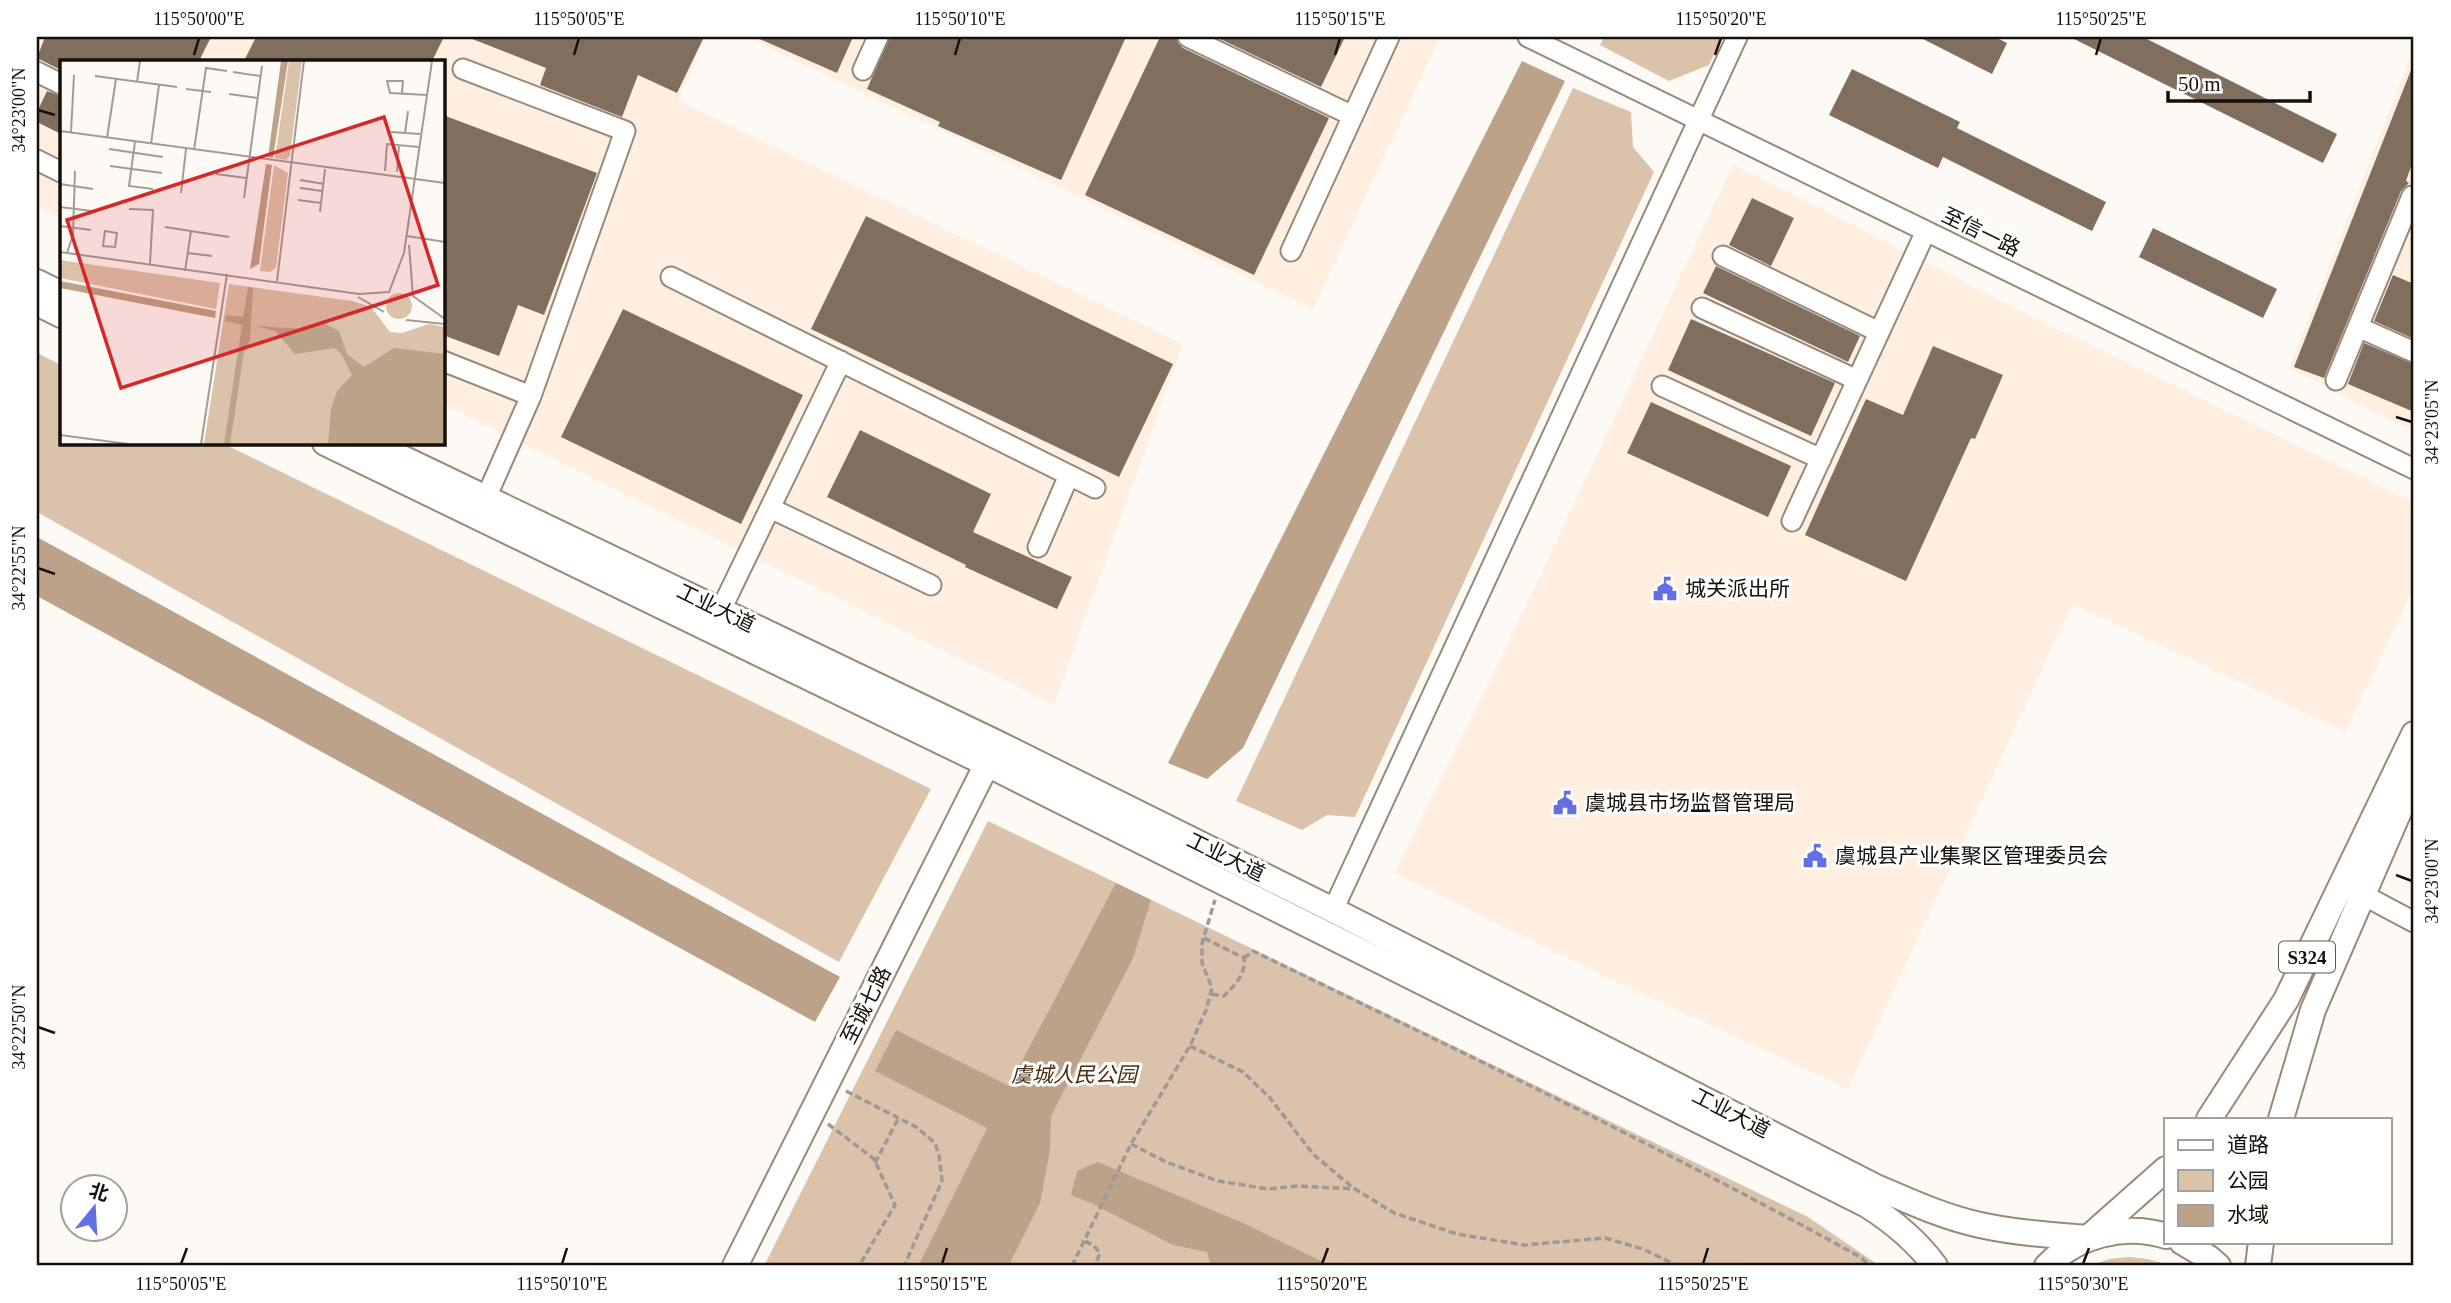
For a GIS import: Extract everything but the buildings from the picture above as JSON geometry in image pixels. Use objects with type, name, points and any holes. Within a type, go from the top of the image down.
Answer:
[{"type":"main road","points":[[37,282],[60,294]]},
{"type":"main road","points":[[37,303],[60,314]]},
{"type":"main road","points":[[327,444],[482,507]]},
{"type":"main road","name":"工业大道","points":[[373,444],[482,507],[715,620],[992,754],[1334,910],[1874,1186],[1936,1212],[1979,1225],[2031,1234],[2088,1238]]},
{"type":"main road","name":"S324","points":[[2281,1118],[2352,889],[2389,786],[2414,734]]},
{"type":"main road","points":[[992,754],[1221,881],[1867,1205],[1897,1224],[1935,1266]]},
{"type":"main road","name":"至诚七路","points":[[735,1266],[992,754]]},
{"type":"main road","name":"S324","points":[[2210,1118],[2286,1000],[2414,777]]},
{"type":"main road","points":[[2047,1266],[2088,1238],[2164,1171]]},
{"type":"main road","points":[[2088,1238],[2120,1231],[2164,1236]]},
{"type":"main road","points":[[2186,1244],[2218,1266]]},
{"type":"main road","points":[[2258,1266],[2261,1244]]},
{"type":"street","points":[[863,70],[877,37]]},
{"type":"street","points":[[1188,37],[1353,116]]},
{"type":"street","points":[[1291,251],[1389,37]]},
{"type":"street","name":"至信一路","points":[[1528,37],[2414,469]]},
{"type":"street","points":[[1334,910],[1737,37]]},
{"type":"street","points":[[463,69],[625,131],[531,396],[482,507]]},
{"type":"street","points":[[37,72],[60,84]]},
{"type":"street","points":[[37,160],[60,172]]},
{"type":"street","points":[[2336,380],[2412,196],[2414,197]]},
{"type":"street","points":[[1792,521],[1926,231]]},
{"type":"street","points":[[1723,256],[1879,332]]},
{"type":"street","points":[[671,277],[1096,488]]},
{"type":"street","points":[[1702,308],[1857,380]]},
{"type":"street","points":[[2358,327],[2414,352]]},
{"type":"street","points":[[715,620],[841,361]]},
{"type":"street","points":[[444,362],[531,396]]},
{"type":"street","points":[[1662,386],[1821,459]]},
{"type":"street","points":[[1038,547],[1069,475]]},
{"type":"street","points":[[770,508],[931,586]]},
{"type":"street","points":[[2352,889],[2414,922]]},
{"type":"path","points":[[1072,1266],[1131,1144],[1190,1046],[1212,988],[1202,963],[1204,938],[1221,881]]},
{"type":"path","points":[[1204,938],[1244,958]]},
{"type":"path","points":[[1244,958],[1253,951],[1382,1014],[1750,1196],[1860,1257],[1871,1266]]},
{"type":"path","points":[[1210,994],[1224,996],[1234,987],[1245,966],[1244,958]]},
{"type":"path","points":[[1190,1046],[1243,1072],[1270,1098],[1313,1154],[1356,1189],[1394,1213],[1457,1234],[1524,1245],[1605,1238],[1643,1249],[1678,1266]]},
{"type":"path","points":[[828,1081],[916,1127],[935,1143],[942,1181],[927,1220],[904,1266]]},
{"type":"path","points":[[812,1113],[852,1142],[875,1163],[895,1205],[859,1266]]},
{"type":"path","points":[[875,1163],[898,1119]]},
{"type":"path","points":[[1131,1144],[1167,1162],[1218,1181],[1268,1189],[1298,1186],[1356,1189]]},
{"type":"path","points":[[1085,1241],[1100,1253],[1095,1266]]},
{"type":"shaded area","points":[[37,37],[705,37],[678,100],[1183,344],[1054,705],[444,404],[444,60],[60,60],[60,218],[37,207]]},
{"type":"shaded area","points":[[747,37],[1440,37],[1313,309]]},
{"type":"shaded area","points":[[2414,48],[2414,432],[2289,368]]},
{"type":"shaded area","points":[[1733,164],[2035,318],[2414,502],[2414,588],[2345,732],[2074,604],[1848,1089],[1615,981],[1394,873],[1516,627]]},
{"type":"green space","points":[[1604,37],[1722,37],[1709,65],[1669,81],[1600,45]]},
{"type":"green space","points":[[1573,88],[1631,112],[1633,147],[1654,172],[1355,817],[1327,815],[1302,830],[1236,801]]},
{"type":"green space","points":[[37,353],[60,364],[60,444],[224,444],[931,789],[839,962],[37,512]]},
{"type":"green space","name":"虞城人民公园","points":[[988,821],[1808,1217],[1880,1266],[764,1266]]},
{"type":"green space","points":[[2129,1257],[2172,1266],[2089,1266],[2109,1259]]},
{"type":"water","points":[[1522,61],[1565,81],[1243,748],[1207,779],[1168,763]]},
{"type":"water","points":[[37,537],[840,977],[815,1022],[37,596]]},
{"type":"water","points":[[1116,883],[1151,900],[1133,958],[1051,1116],[1050,1150],[1040,1203],[1009,1265],[918,1266],[987,1128],[875,1071],[896,1030],[1009,1086]]},
{"type":"water","points":[[1098,1162],[1243,1223],[1331,1266],[1211,1266],[1207,1252],[1173,1245],[1071,1195],[1077,1171]]},
{"type":"place","name":"城关派出所","points":[[1665,589]]},
{"type":"place","name":"虞城县市场监督管理局","points":[[1565,803]]},
{"type":"place","name":"虞城县产业集聚区管理委员会","points":[[1815,856]]}]
